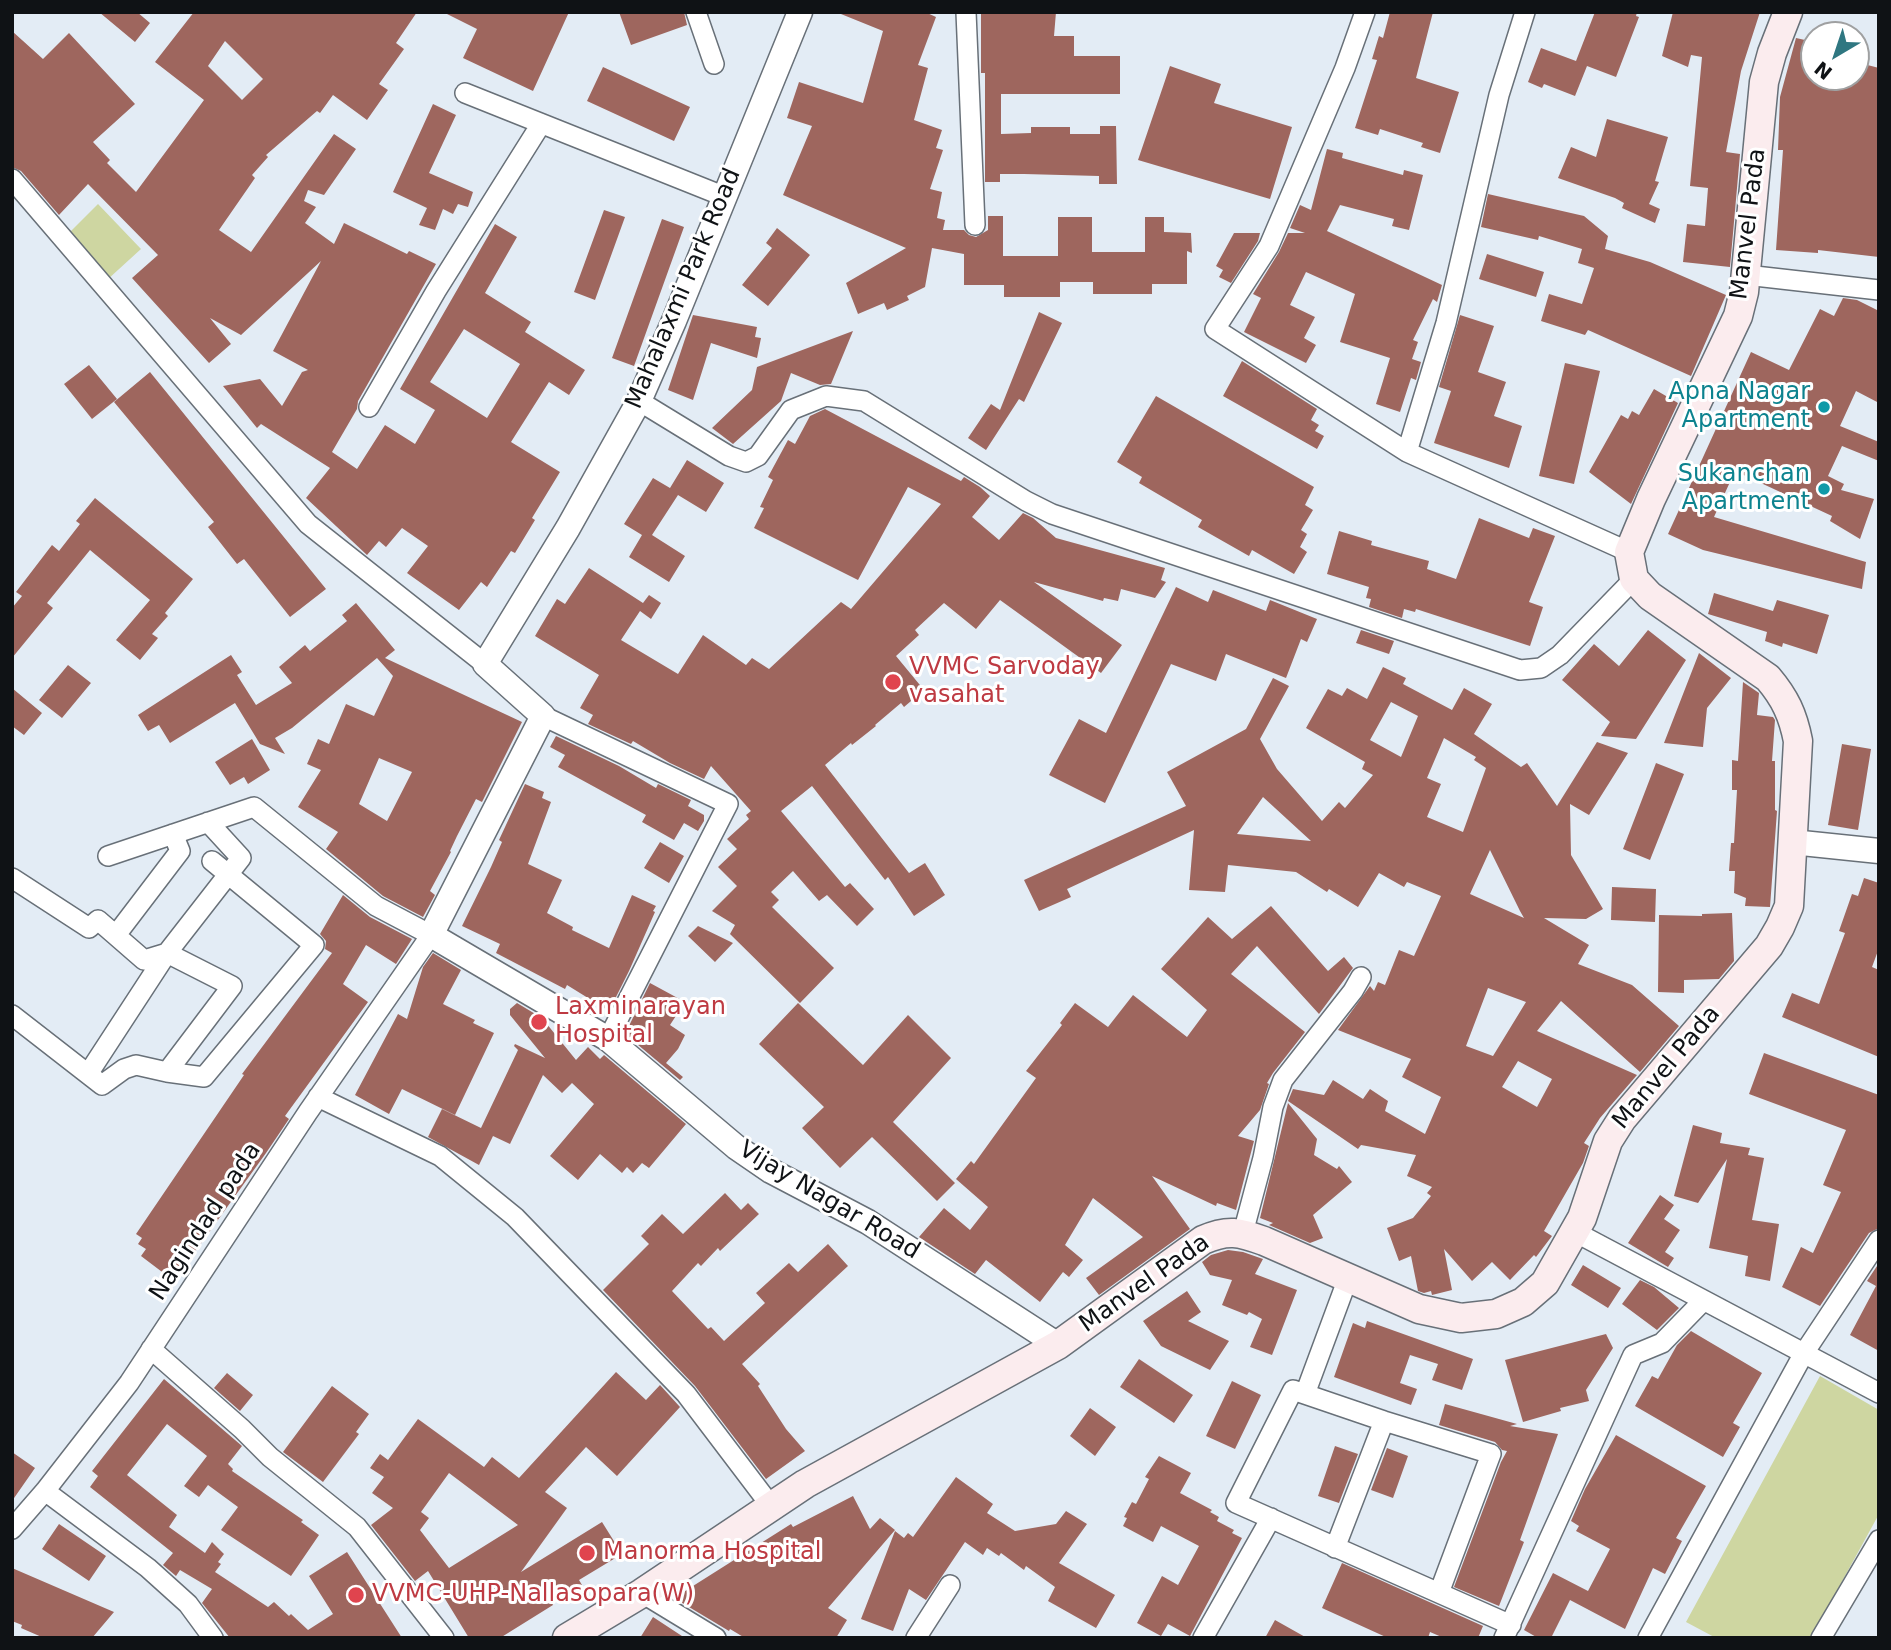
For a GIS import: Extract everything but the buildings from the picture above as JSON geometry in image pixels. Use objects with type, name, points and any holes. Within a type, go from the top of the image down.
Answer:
[{"type":"main road","name":"Manvel Pada","points":[[567,1638],[642,1593],[805,1484],[1058,1345],[1203,1240],[1222,1232],[1244,1233],[1419,1309],[1461,1318],[1496,1314],[1523,1302],[1545,1283],[1575,1232],[1608,1141],[1622,1119],[1769,946],[1789,906],[1798,741],[1793,715],[1768,678],[1650,596],[1632,566],[1651,499],[1738,316],[1746,275],[1764,82],[1788,12]]},
{"type":"street","points":[[696,12],[714,64]]},
{"type":"street","name":"Mahalaxmi Park Road","points":[[485,664],[568,528],[639,401],[800,12]]},
{"type":"street","points":[[966,12],[975,225]]},
{"type":"street","points":[[639,401],[729,456],[746,461],[758,456],[791,410],[826,396],[864,401],[1052,514],[1520,670],[1541,668],[1560,655],[1632,566],[1407,452],[1215,329],[1269,246],[1345,68],[1365,12]]},
{"type":"street","points":[[1407,452],[1446,323],[1499,95],[1525,12]]},
{"type":"street","points":[[466,93],[723,196]]},
{"type":"street","points":[[369,407],[443,280],[541,124]]},
{"type":"street","points":[[12,179],[308,524],[485,664],[543,716],[728,804],[608,1039]]},
{"type":"street","points":[[1746,275],[1879,290]]},
{"type":"street","points":[[107,856],[254,807],[376,906],[431,935],[543,716]]},
{"type":"street","points":[[88,1074],[167,953],[241,858],[208,822]]},
{"type":"street","points":[[116,935],[180,851],[173,834]]},
{"type":"street","points":[[1792,842],[1879,851]]},
{"type":"street","points":[[12,1015],[102,1085],[124,1069],[136,1065],[204,1077],[314,945],[212,861]]},
{"type":"street","points":[[12,878],[89,928],[98,920],[144,960],[167,953],[232,986],[167,1072]]},
{"type":"street","name":"Vijay Nagar Road","points":[[431,935],[608,1039],[736,1147],[771,1171],[868,1222],[1058,1345]]},
{"type":"street","name":"Nagindad pada","points":[[12,1529],[129,1383],[318,1097],[431,935]]},
{"type":"street","points":[[1244,1233],[1264,1158],[1273,1107],[1283,1080],[1361,977]]},
{"type":"street","points":[[318,1097],[440,1156],[515,1217],[686,1394],[771,1506]]},
{"type":"street","points":[[1575,1232],[1879,1393]]},
{"type":"street","points":[[1648,1638],[1804,1353],[1879,1240]]},
{"type":"street","points":[[1305,1394],[1348,1278]]},
{"type":"street","points":[[1439,1593],[1491,1454],[1293,1390],[1236,1503],[1439,1593],[1508,1631],[1633,1355],[1662,1343],[1703,1301]]},
{"type":"street","points":[[151,1349],[270,1457],[358,1527],[443,1638]]},
{"type":"street","points":[[1335,1548],[1384,1421]]},
{"type":"street","points":[[45,1490],[148,1568],[188,1604],[213,1638]]},
{"type":"street","points":[[1203,1638],[1270,1518]]},
{"type":"street","points":[[1821,1638],[1879,1540]]},
{"type":"street","points":[[916,1638],[950,1585]]},
{"type":"street","points":[[642,1593],[716,1638]]},
{"type":"green space","points":[[98,204],[141,249],[107,280],[69,233]]},
{"type":"green space","points":[[1820,1376],[1879,1410],[1879,1514],[1811,1638],[1716,1638],[1686,1622]]},
{"type":"place","name":"Apna Nagar Apartment","points":[[1824,407]]},
{"type":"place","name":"Sukanchan Apartment","points":[[1824,489]]},
{"type":"place","name":"VVMC Sarvoday vasahat","points":[[893,682]]},
{"type":"place","name":"Laxminarayan Hospital","points":[[539,1022]]},
{"type":"place","name":"Manorma Hospital","points":[[587,1553]]},
{"type":"place","name":"VVMC-UHP-Nallasopara(W)","points":[[356,1595]]}]
